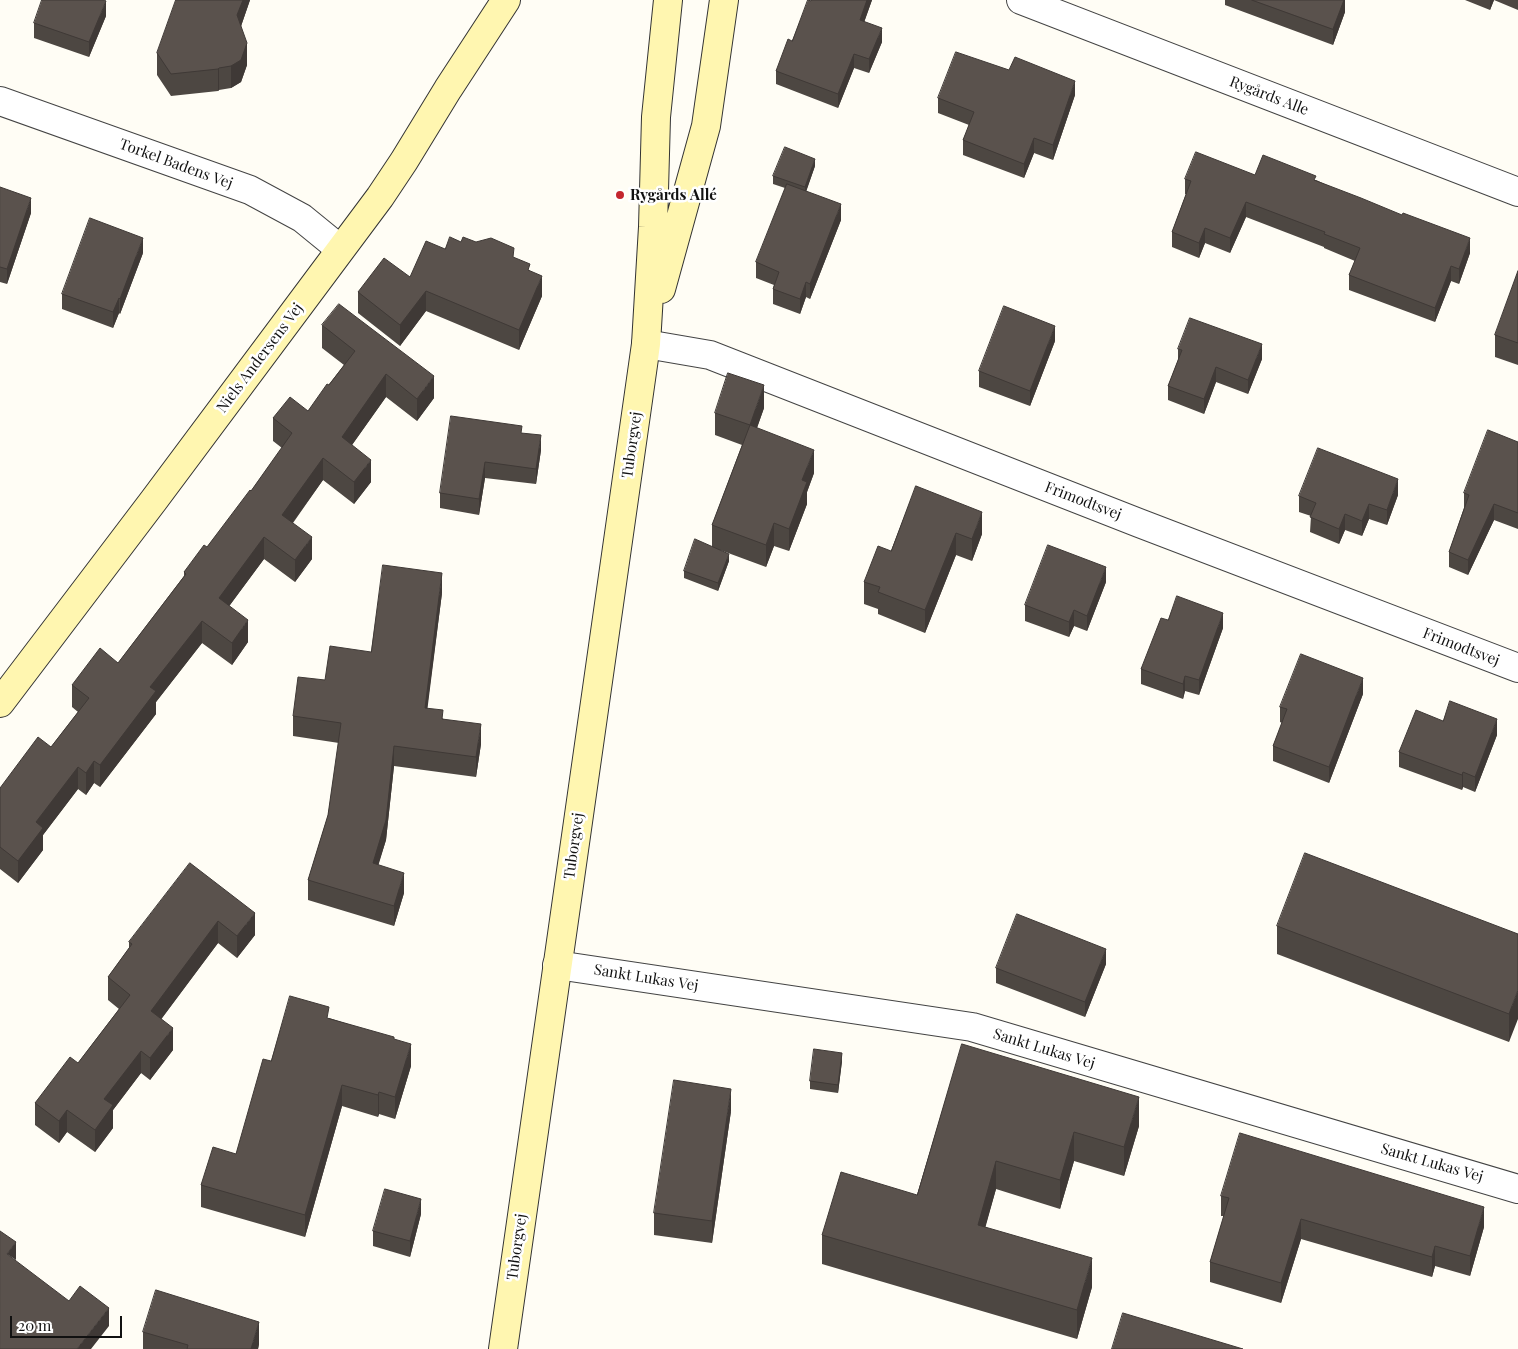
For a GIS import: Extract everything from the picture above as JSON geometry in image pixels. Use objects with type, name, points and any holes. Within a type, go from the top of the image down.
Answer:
[{"type":"street","name":"Tuborgvej","points":[[502,1349],[646,344],[653,227],[656,117],[668,0]]},
{"type":"street","name":"Tuborgvej","points":[[646,344],[706,126],[724,0]]},
{"type":"street","name":"Rygårds Alle","points":[[1021,0],[1518,192]]},
{"type":"street","name":"Niels Andersens Vej","points":[[0,703],[148,508],[404,161],[448,89],[506,1]]},
{"type":"street","name":"Torkel Badens Vej","points":[[0,102],[250,190],[302,218],[340,249]]},
{"type":"street","name":"Frimodtsvej","points":[[646,344],[710,355],[1130,520],[1518,668]]},
{"type":"street","name":"Sankt Lukas Vej","points":[[557,965],[972,1027],[1518,1189]]},
{"type":"building","points":[[42,0],[106,1],[89,42],[34,23]]},
{"type":"building","points":[[176,0],[243,0],[237,15],[247,43],[241,60],[231,66],[218,69],[171,74],[157,53]]},
{"type":"building","points":[[808,0],[867,0],[860,20],[882,28],[869,59],[854,54],[838,94],[776,71],[788,39],[792,41]]},
{"type":"building","points":[[1252,0],[1344,0],[1333,29]]},
{"type":"building","points":[[956,52],[1009,70],[1015,57],[1075,81],[1053,145],[1034,138],[1024,164],[963,140],[974,112],[938,98]]},
{"type":"building","points":[[785,147],[815,159],[805,187],[773,176]]},
{"type":"building","points":[[1196,152],[1255,175],[1263,155],[1316,176],[1314,180],[1402,215],[1403,213],[1470,238],[1459,269],[1451,266],[1435,308],[1349,275],[1360,248],[1324,234],[1325,232],[1246,202],[1230,238],[1205,228],[1199,243],[1172,232],[1191,181],[1185,179]]},
{"type":"building","points":[[787,184],[841,204],[810,284],[806,282],[800,299],[773,289],[779,272],[756,262]]},
{"type":"building","points":[[0,187],[31,198],[7,269],[0,267]]},
{"type":"building","points":[[90,218],[143,238],[120,299],[113,312],[62,294]]},
{"type":"building","points":[[450,237],[461,242],[463,237],[476,242],[491,238],[514,248],[513,257],[530,264],[528,270],[542,276],[519,330],[426,291],[400,325],[358,292],[384,258],[410,277],[426,241],[445,249]]},
{"type":"building","points":[[1518,271],[1518,343],[1495,335]]},
{"type":"building","points":[[339,304],[434,376],[417,399],[386,374],[342,437],[371,460],[354,482],[323,458],[282,515],[312,537],[295,560],[264,537],[219,598],[248,620],[232,643],[202,621],[150,687],[156,691],[100,765],[94,761],[86,773],[78,767],[36,822],[43,828],[18,861],[0,847],[0,788],[38,737],[51,747],[89,698],[72,685],[100,648],[118,663],[186,574],[184,572],[204,545],[207,547],[251,491],[292,433],[273,418],[290,397],[308,411],[327,384],[329,385],[355,351],[322,325]]},
{"type":"building","points":[[1004,306],[1055,326],[1030,391],[979,371]]},
{"type":"building","points":[[1190,318],[1262,344],[1248,380],[1216,367],[1204,399],[1168,386],[1182,350],[1178,349]]},
{"type":"building","points":[[728,373],[764,385],[750,425],[715,413]]},
{"type":"building","points":[[451,416],[522,426],[521,433],[541,435],[536,469],[485,462],[479,499],[440,493]]},
{"type":"building","points":[[750,425],[814,450],[802,480],[807,482],[789,529],[774,523],[766,545],[712,525]]},
{"type":"building","points":[[1488,430],[1518,442],[1518,513],[1494,504],[1468,560],[1449,552],[1469,495],[1464,493]]},
{"type":"building","points":[[1318,448],[1398,479],[1387,510],[1369,504],[1362,521],[1345,514],[1339,529],[1310,517],[1316,503],[1299,496]]},
{"type":"building","points":[[916,486],[982,512],[972,539],[956,533],[925,610],[878,592],[880,587],[864,582],[878,546],[891,551]]},
{"type":"building","points":[[695,539],[729,554],[718,583],[684,571]]},
{"type":"building","points":[[1048,545],[1106,567],[1087,616],[1074,610],[1069,622],[1025,605]]},
{"type":"building","points":[[383,565],[442,573],[425,708],[443,710],[442,719],[481,724],[476,757],[394,746],[386,820],[373,863],[404,873],[394,906],[308,880],[328,815],[341,723],[293,716],[298,677],[325,680],[330,646],[371,652]]},
{"type":"building","points":[[1177,596],[1223,613],[1199,680],[1185,676],[1183,684],[1141,669],[1161,618],[1168,620]]},
{"type":"building","points":[[1301,654],[1363,678],[1329,767],[1273,746],[1287,709],[1280,707]]},
{"type":"building","points":[[1450,701],[1497,719],[1475,777],[1463,772],[1462,775],[1399,752],[1416,710],[1443,721]]},
{"type":"building","points":[[1305,853],[1518,934],[1518,990],[1509,1014],[1277,926]]},
{"type":"building","points":[[190,863],[255,913],[237,936],[218,921],[151,1011],[173,1028],[150,1058],[141,1051],[104,1099],[113,1105],[95,1130],[67,1110],[59,1121],[35,1103],[70,1057],[78,1063],[130,995],[108,977],[132,944],[129,942]]},
{"type":"building","points":[[1017,914],[1106,949],[1085,1002],[996,968]]},
{"type":"building","points":[[290,996],[329,1007],[327,1018],[394,1037],[394,1039],[411,1044],[395,1097],[379,1092],[378,1095],[342,1085],[305,1215],[201,1185],[213,1147],[236,1154],[263,1059],[271,1061]]},
{"type":"building","points":[[962,1044],[1139,1097],[1124,1147],[1074,1132],[1060,1180],[996,1161],[978,1225],[1092,1258],[1077,1310],[822,1235],[841,1172],[917,1195]]},
{"type":"building","points":[[814,1049],[842,1053],[838,1085],[810,1081]]},
{"type":"building","points":[[674,1080],[731,1089],[712,1221],[654,1213]]},
{"type":"building","points":[[1240,1133],[1484,1207],[1470,1256],[1435,1246],[1432,1257],[1301,1219],[1281,1283],[1210,1262],[1229,1198],[1221,1196]]},
{"type":"building","points":[[385,1189],[421,1199],[410,1241],[373,1231]]},
{"type":"building","points":[[0,1231],[16,1242],[7,1254],[69,1301],[80,1286],[109,1308],[77,1349],[0,1349]]},
{"type":"building","points":[[156,1290],[259,1322],[251,1349],[187,1349],[188,1345],[143,1332]]},
{"type":"building","points":[[1123,1313],[1243,1349],[1112,1349]]},
{"type":"place","name":"Rygårds Allé","points":[[620,195]]}]
